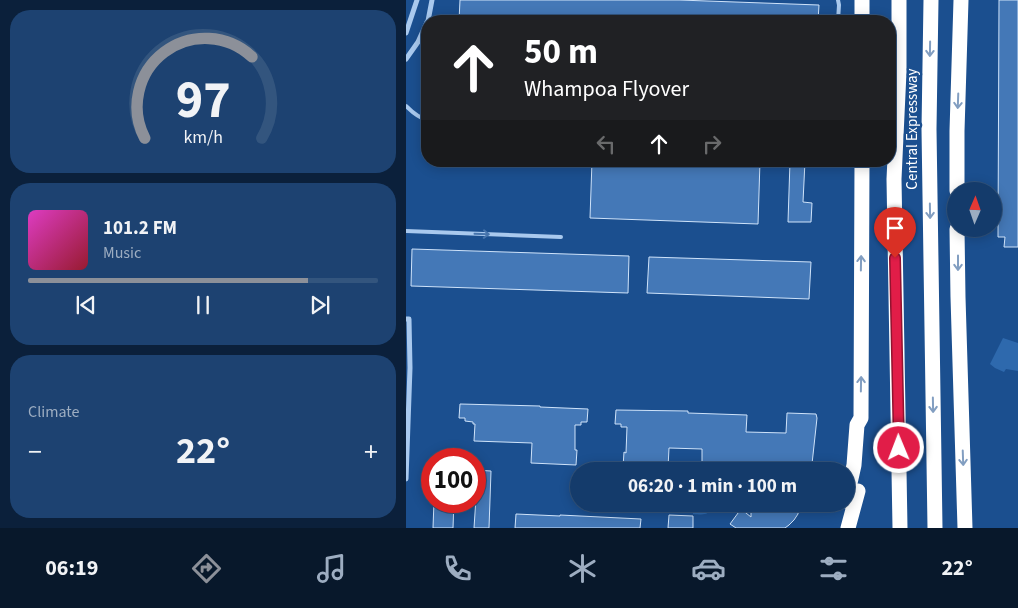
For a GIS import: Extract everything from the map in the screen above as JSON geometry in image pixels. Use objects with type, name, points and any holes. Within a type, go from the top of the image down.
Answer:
[{"type":"highway","points":[[862,0],[862,15]]},
{"type":"highway","points":[[891,0],[891,15]]},
{"type":"highway","name":"Central Expressway","points":[[896,136],[899,72],[899,0]]},
{"type":"highway","name":"Central Expressway","points":[[932,0],[929,129],[935,528]]},
{"type":"highway","points":[[957,182],[961,0]]},
{"type":"highway","points":[[896,64],[899,72]]},
{"type":"highway","points":[[848,528],[859,490],[864,425],[861,418],[862,167]]},
{"type":"highway","name":"Central Expressway","points":[[895,167],[895,297],[900,528]]},
{"type":"highway","points":[[957,238],[965,528]]},
{"type":"highway","points":[[854,462],[857,425],[861,418]]},
{"type":"highway","points":[[837,528],[843,512]]},
{"type":"street","points":[[406,32],[417,0]]},
{"type":"street","points":[[429,15],[432,0]]},
{"type":"street","points":[[406,59],[421,35]]},
{"type":"street","points":[[406,318],[409,319],[410,368],[406,479]]},
{"type":"lane","points":[[838,0],[838,15]]},
{"type":"lane","points":[[406,106],[421,117]]},
{"type":"lane","points":[[406,231],[561,237]]},
{"type":"shaded area","points":[[1003,338],[1018,343],[1018,371],[1006,369],[1004,372],[990,364]]},
{"type":"shaded area","points":[[693,512],[709,512],[707,514],[693,514]]},
{"type":"building","points":[[460,0],[679,0],[819,5],[818,15],[459,15]]},
{"type":"building","points":[[999,0],[1018,0],[1018,247],[1004,247],[1005,237],[1002,237],[1002,182],[998,182]]},
{"type":"building","points":[[592,167],[760,167],[758,224],[590,218]]},
{"type":"building","points":[[790,167],[805,167],[803,202],[812,203],[811,222],[788,222]]},
{"type":"building","points":[[412,249],[629,256],[628,293],[411,286]]},
{"type":"building","points":[[649,257],[811,262],[809,299],[647,293]]},
{"type":"building","points":[[460,404],[588,409],[587,422],[575,425],[576,462],[570,462],[570,465],[531,463],[532,443],[474,441],[475,424],[465,421],[465,418],[459,418]]},
{"type":"building","points":[[616,410],[688,411],[688,413],[747,415],[746,432],[786,433],[787,413],[816,414],[817,418],[812,462],[702,462],[702,449],[669,448],[668,462],[623,462],[624,452],[626,453],[627,427],[615,424]]},
{"type":"building","points":[[486,471],[491,471],[489,528],[474,528],[475,513],[486,513]]},
{"type":"building","points":[[739,512],[745,512],[751,517],[751,512],[798,512],[794,520],[785,528],[736,528],[730,524]]},
{"type":"building","points":[[434,513],[454,513],[453,528],[433,528]]},
{"type":"building","points":[[516,514],[641,519],[640,528],[515,528]]},
{"type":"building","points":[[669,515],[693,516],[693,528],[668,528]]},
{"type":"route","points":[[895,258],[899,448]]}]
